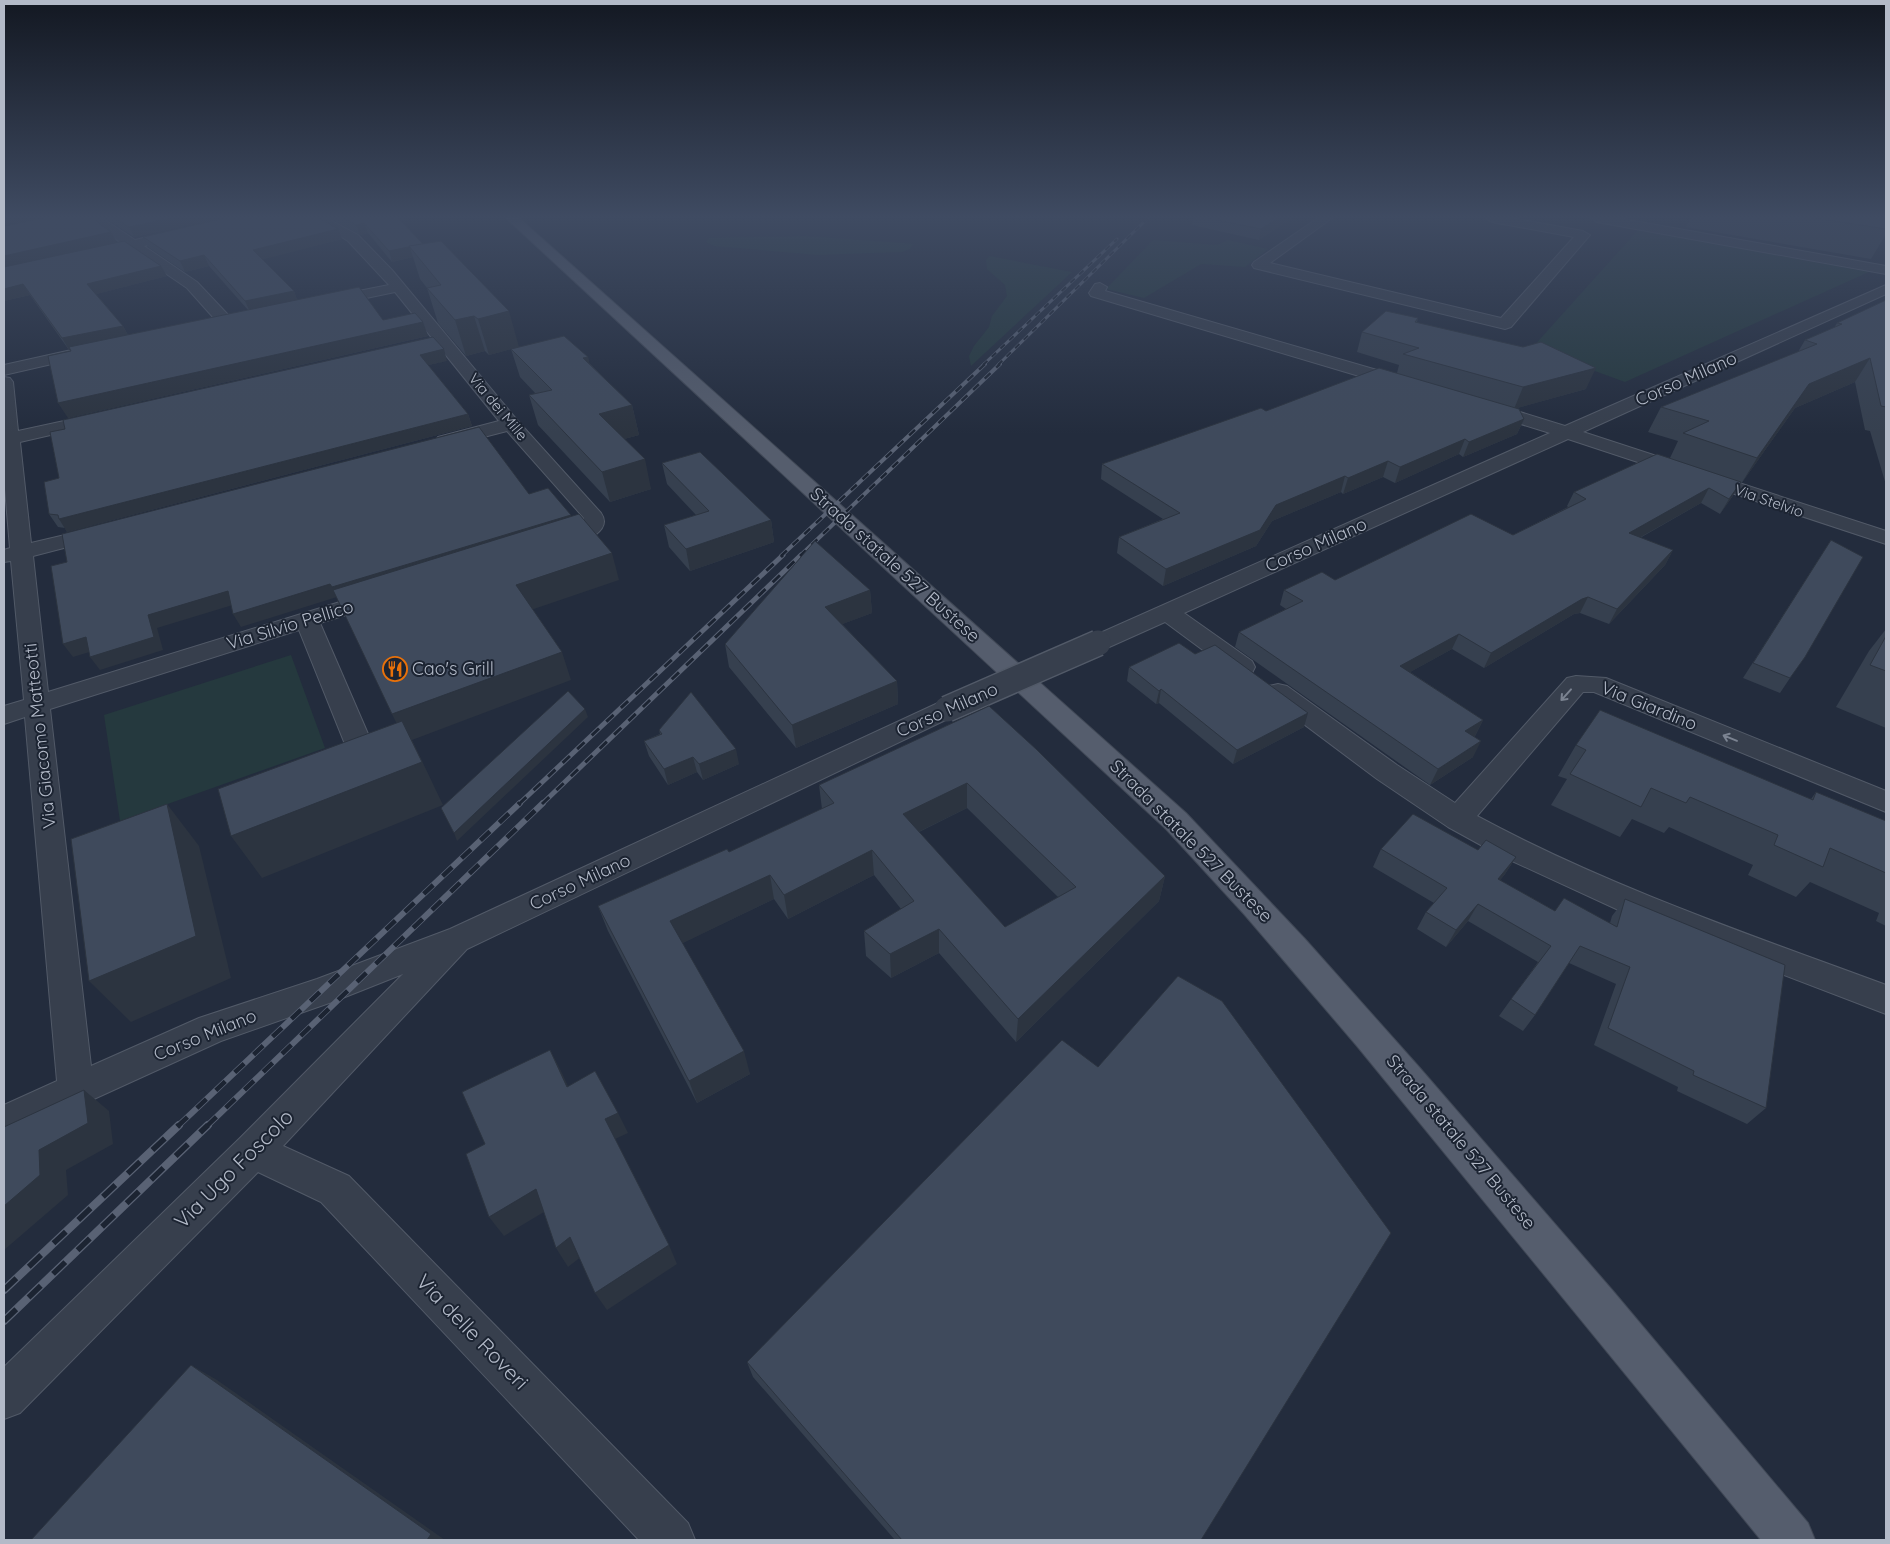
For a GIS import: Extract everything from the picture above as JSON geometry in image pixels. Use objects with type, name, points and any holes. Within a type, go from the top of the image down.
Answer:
[{"type":"main road","name":"Strada statale 527 Bustese","points":[[591,290],[1176,821],[1274,924],[1356,1018],[1627,1340],[1792,1540]]},
{"type":"street","points":[[196,290],[226,322]]},
{"type":"street","points":[[1098,290],[1096,293],[1414,386]]},
{"type":"street","points":[[1363,290],[1505,324],[1535,290]]},
{"type":"street","name":"Corso Milano","points":[[4,1123],[211,1029],[323,991],[461,938],[948,709],[1884,290]]},
{"type":"street","points":[[309,305],[402,291]]},
{"type":"street","name":"Via dei Mille","points":[[402,291],[512,424],[594,516],[594,527],[584,533],[538,548]]},
{"type":"street","points":[[208,326],[244,318]]},
{"type":"street","points":[[422,344],[441,340]]},
{"type":"street","points":[[4,370],[105,348]]},
{"type":"street","name":"Via Giacomo Matteotti","points":[[4,382],[13,554],[36,704],[76,1090]]},
{"type":"street","name":"Via Stelvio","points":[[1470,403],[1568,432],[1790,509],[1886,538]]},
{"type":"street","points":[[7,440],[120,413]]},
{"type":"street","points":[[425,447],[512,424]]},
{"type":"street","points":[[13,554],[116,528]]},
{"type":"street","name":"Via Silvio Pellico","points":[[4,715],[399,591]]},
{"type":"street","points":[[1167,612],[1387,772],[1458,819],[1509,847],[1649,910],[1886,1000]]},
{"type":"street","points":[[306,620],[367,764]]},
{"type":"street","name":"Via Giardino","points":[[1458,819],[1576,684],[1597,684],[1886,802]]},
{"type":"street","name":"Via Ugo Foscolo","points":[[4,1397],[253,1150],[461,938]]},
{"type":"street","name":"Via delle Roveri","points":[[253,1150],[335,1189],[672,1540]]},
{"type":"green space","points":[[1006,290],[1053,290],[971,366],[969,356],[974,346],[989,327],[992,316],[1007,296]]},
{"type":"green space","points":[[1110,290],[1157,290],[1144,298]]},
{"type":"green space","points":[[1584,290],[1829,290],[1625,382],[1532,348]]},
{"type":"green space","points":[[291,655],[325,748],[120,821],[104,715]]},
{"type":"building","points":[[27,290],[92,290],[123,326],[62,338]]},
{"type":"building","points":[[235,290],[294,291],[245,301]]},
{"type":"building","points":[[344,290],[361,290],[383,320],[415,313],[423,322],[58,403],[48,356],[71,351],[69,347]]},
{"type":"building","points":[[429,290],[489,290],[509,311],[478,319],[474,316],[455,320]]},
{"type":"building","points":[[1886,300],[1886,407],[1881,406],[1870,358],[1809,384],[1757,458],[1683,433],[1709,421],[1661,407],[1817,344],[1805,340],[1842,324],[1837,323]]},
{"type":"building","points":[[1386,311],[1418,318],[1415,322],[1523,347],[1541,342],[1596,368],[1523,387],[1403,354],[1419,348],[1362,332]]},
{"type":"building","points":[[564,336],[588,357],[583,358],[632,405],[599,414],[645,459],[602,472],[529,395],[552,390],[511,349]]},
{"type":"building","points":[[433,337],[444,349],[420,355],[468,414],[59,519],[58,515],[49,514],[44,482],[59,478],[50,432],[65,429],[63,420]]},
{"type":"building","points":[[1379,368],[1519,409],[1524,419],[1469,442],[1465,439],[1400,467],[1388,461],[1348,478],[1345,476],[1276,505],[1260,530],[1166,569],[1119,537],[1180,513],[1102,464],[1261,408],[1266,411]]},
{"type":"building","points":[[479,427],[529,494],[548,488],[571,515],[332,587],[330,584],[233,614],[228,591],[148,615],[154,637],[90,657],[86,637],[63,644],[51,566],[67,562],[62,534]]},
{"type":"building","points":[[700,452],[771,520],[686,549],[664,525],[709,511],[662,463]]},
{"type":"building","points":[[1657,454],[1741,482],[1729,499],[1709,488],[1629,533],[1673,550],[1617,609],[1588,597],[1491,653],[1459,634],[1400,666],[1483,720],[1465,731],[1481,741],[1438,769],[1239,632],[1303,601],[1284,590],[1322,572],[1335,580],[1471,514],[1513,535],[1586,499],[1574,492]]},
{"type":"building","points":[[579,514],[612,553],[516,585],[562,652],[392,714],[333,590]]},
{"type":"building","points":[[1831,540],[1863,557],[1805,657],[1790,678],[1753,663]]},
{"type":"building","points":[[815,541],[870,590],[825,607],[897,681],[792,725],[725,644]]},
{"type":"building","points":[[1886,636],[1886,671],[1870,665]]},
{"type":"building","points":[[1179,643],[1195,654],[1215,645],[1308,713],[1237,750],[1161,689],[1159,691],[1129,667]]},
{"type":"building","points":[[568,691],[585,709],[454,833],[441,808]]},
{"type":"building","points":[[691,692],[736,749],[699,764],[693,757],[664,769],[644,741],[662,734],[659,730]]},
{"type":"building","points":[[989,706],[1036,749],[1165,876],[1018,1019],[939,929],[890,954],[864,931],[914,901],[872,850],[784,895],[770,875],[670,921],[744,1051],[689,1081],[598,906],[727,849],[729,852],[834,803],[819,785]],"holes":[[[967,783],[1076,887],[1005,927],[903,814]]]},
{"type":"building","points":[[1600,710],[1813,800],[1816,792],[1886,821],[1886,873],[1830,848],[1823,867],[1774,845],[1778,835],[1690,797],[1686,803],[1651,788],[1641,807],[1570,774],[1586,750],[1576,745]]},
{"type":"building","points":[[402,721],[422,762],[231,836],[218,789]]},
{"type":"building","points":[[167,804],[196,936],[89,981],[71,839]]},
{"type":"building","points":[[1413,814],[1478,850],[1486,840],[1516,857],[1498,879],[1555,911],[1564,898],[1617,927],[1625,899],[1785,965],[1766,1108],[1693,1075],[1694,1071],[1608,1028],[1630,967],[1580,946],[1535,1015],[1511,999],[1551,946],[1478,904],[1456,930],[1426,912],[1447,888],[1381,849]]},
{"type":"building","points":[[1178,976],[1222,1001],[1391,1233],[1201,1540],[902,1540],[747,1362],[1062,1040],[1098,1067]]},
{"type":"building","points":[[550,1050],[567,1087],[595,1071],[618,1113],[605,1119],[669,1245],[595,1293],[570,1237],[556,1248],[536,1189],[489,1217],[466,1154],[485,1144],[462,1092]]},
{"type":"building","points":[[84,1090],[88,1123],[39,1150],[40,1175],[4,1206],[4,1127]]},
{"type":"building","points":[[191,1365],[431,1534],[427,1540],[31,1540]]},
{"type":"railway","points":[[983,365],[1063,290]]},
{"type":"railway","points":[[998,365],[1074,290]]},
{"type":"railway","points":[[781,556],[985,364]]},
{"type":"railway","points":[[800,556],[1000,364]]},
{"type":"railway","points":[[519,804],[783,555]]},
{"type":"railway","points":[[542,804],[801,555]]},
{"type":"railway","points":[[178,1126],[520,803]]},
{"type":"railway","points":[[207,1126],[543,803]]},
{"type":"railway","points":[[4,1290],[179,1125]]},
{"type":"railway","points":[[4,1321],[208,1125]]},
{"type":"place","name":"Cao's Grill","points":[[395,669]]}]
